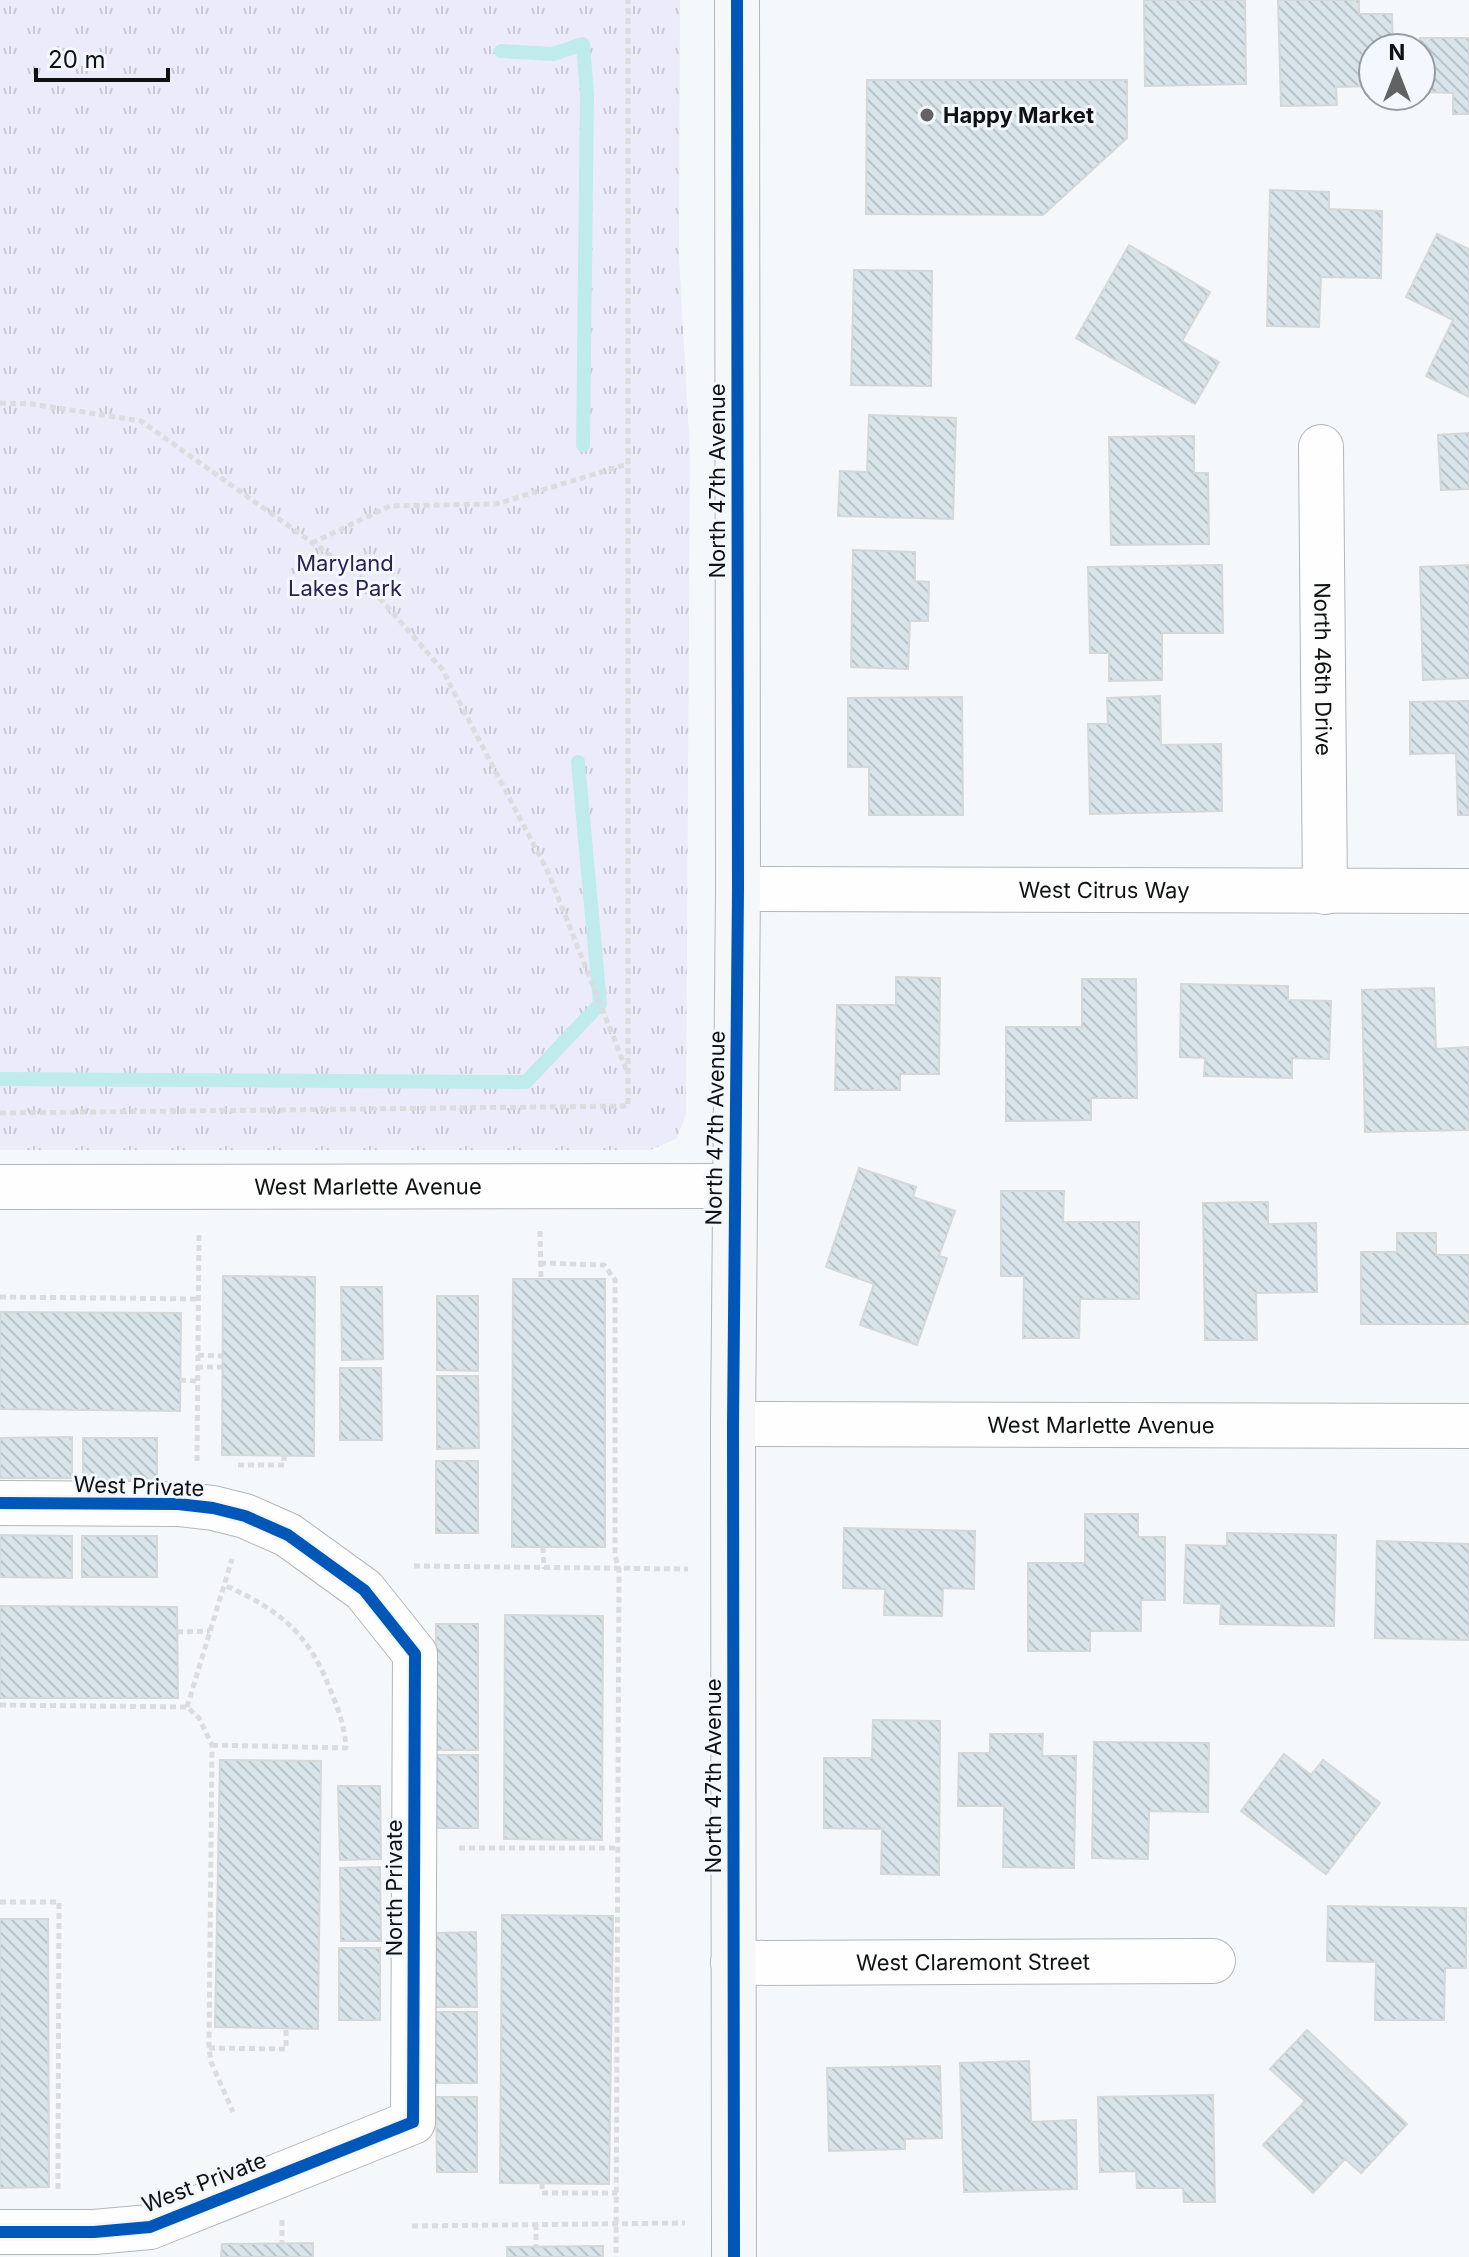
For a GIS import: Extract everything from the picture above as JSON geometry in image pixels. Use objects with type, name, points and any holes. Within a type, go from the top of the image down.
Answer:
[{"type":"street","name":"North 47th Avenue","points":[[734,2257],[737,0]]},
{"type":"street","name":"North 46th Drive","points":[[1321,447],[1325,892]]},
{"type":"street","name":"West Citrus Way","points":[[738,889],[1469,891]]},
{"type":"street","name":"West Marlette Avenue","points":[[0,1187],[735,1186]]},
{"type":"street","name":"West Marlette Avenue","points":[[733,1424],[1469,1426]]},
{"type":"street","name":"West Private","points":[[0,1503],[195,1506],[245,1516],[288,1535],[364,1590],[415,1654]]},
{"type":"street","name":"North Private","points":[[413,2122],[415,1654]]},
{"type":"street","name":"West Claremont Street","points":[[733,1963],[1213,1961]]},
{"type":"street","name":"West Private","points":[[0,2232],[94,2232],[150,2227],[413,2122]]},
{"type":"path","points":[[0,1113],[628,1106],[628,0]]},
{"type":"path","points":[[0,403],[32,404],[141,421],[362,578],[442,669],[548,872],[628,1075]]},
{"type":"path","points":[[311,543],[390,506],[496,504],[628,464]]},
{"type":"path","points":[[195,1506],[199,1230]]},
{"type":"path","points":[[540,1230],[541,1279]]},
{"type":"path","points":[[540,1263],[604,1265],[615,1280],[615,1556],[619,1569],[616,2257]]},
{"type":"path","points":[[0,1297],[198,1299]]},
{"type":"path","points":[[198,1355],[222,1356]]},
{"type":"path","points":[[197,1367],[222,1367]]},
{"type":"path","points":[[180,1380],[196,1381]]},
{"type":"path","points":[[226,1465],[284,1465],[284,1455]]},
{"type":"path","points":[[187,1707],[245,1516]]},
{"type":"path","points":[[543,1547],[544,1569]]},
{"type":"path","points":[[414,1566],[688,1569]]},
{"type":"path","points":[[212,1745],[346,1748],[345,1734],[332,1692],[321,1665],[303,1637],[280,1615],[259,1601],[224,1585]]},
{"type":"path","points":[[177,1632],[210,1631]]},
{"type":"path","points":[[0,1705],[187,1707],[199,1718],[212,1745],[209,2048],[211,2062],[233,2112]]},
{"type":"path","points":[[414,1848],[618,1848]]},
{"type":"path","points":[[0,1902],[59,1902],[58,2232]]},
{"type":"path","points":[[209,2048],[286,2049],[286,2029]]},
{"type":"path","points":[[542,2183],[542,2193],[617,2193]]},
{"type":"path","points":[[412,2226],[685,2223]]},
{"type":"path","points":[[536,2224],[536,2247]]},
{"type":"green space","name":"Maryland Lakes Park","points":[[0,0],[680,0],[679,256],[690,453],[686,1115],[676,1139],[650,1150],[0,1150]]},
{"type":"building","points":[[1144,0],[1245,0],[1246,84],[1145,86]]},
{"type":"building","points":[[1278,0],[1359,0],[1359,14],[1392,14],[1393,32],[1357,32],[1357,86],[1336,87],[1337,105],[1281,106]]},
{"type":"building","points":[[1437,38],[1469,38],[1469,114],[1453,114],[1453,93],[1437,92]]},
{"type":"building","points":[[867,80],[1127,80],[1127,138],[1043,215],[866,214]]},
{"type":"building","points":[[1270,190],[1329,192],[1329,209],[1382,211],[1381,278],[1321,277],[1319,327],[1267,326]]},
{"type":"building","points":[[1437,234],[1469,249],[1469,397],[1426,376],[1453,320],[1406,297]]},
{"type":"building","points":[[1129,245],[1210,292],[1182,341],[1219,362],[1195,404],[1076,338]]},
{"type":"building","points":[[854,270],[932,271],[931,386],[851,385]]},
{"type":"building","points":[[869,415],[956,418],[953,519],[838,516],[840,471],[867,472]]},
{"type":"building","points":[[1469,433],[1469,489],[1441,490],[1438,435]]},
{"type":"building","points":[[1194,436],[1194,473],[1208,473],[1209,544],[1111,545],[1109,437]]},
{"type":"building","points":[[853,550],[915,552],[915,581],[929,582],[928,621],[910,621],[908,669],[851,667]]},
{"type":"building","points":[[1222,565],[1223,633],[1162,633],[1162,680],[1109,681],[1109,653],[1090,653],[1088,567]]},
{"type":"building","points":[[1469,565],[1469,678],[1423,680],[1420,567]]},
{"type":"building","points":[[1160,696],[1161,745],[1221,744],[1222,811],[1090,814],[1088,724],[1108,724],[1107,698]]},
{"type":"building","points":[[962,697],[963,815],[869,815],[869,767],[848,767],[848,698]]},
{"type":"building","points":[[1469,701],[1469,815],[1458,815],[1456,753],[1410,754],[1410,702]]},
{"type":"building","points":[[896,977],[940,978],[939,1074],[900,1074],[900,1090],[835,1090],[837,1005],[896,1005]]},
{"type":"building","points":[[1082,979],[1136,979],[1137,1098],[1091,1098],[1091,1120],[1006,1121],[1006,1027],[1082,1027]]},
{"type":"building","points":[[1181,984],[1288,986],[1288,1000],[1331,1001],[1329,1059],[1292,1058],[1292,1078],[1204,1076],[1205,1058],[1180,1057]]},
{"type":"building","points":[[1434,988],[1436,1049],[1469,1047],[1469,1130],[1365,1132],[1362,990]]},
{"type":"building","points":[[859,1168],[916,1187],[913,1197],[955,1211],[939,1256],[947,1258],[917,1345],[860,1325],[874,1284],[826,1267]]},
{"type":"building","points":[[1001,1191],[1064,1191],[1063,1222],[1139,1222],[1139,1299],[1080,1299],[1079,1338],[1023,1338],[1024,1276],[1001,1276]]},
{"type":"building","points":[[1268,1202],[1268,1224],[1316,1223],[1317,1292],[1256,1293],[1257,1340],[1205,1340],[1203,1203]]},
{"type":"building","points":[[1397,1233],[1436,1233],[1436,1255],[1469,1255],[1469,1324],[1361,1324],[1361,1252],[1397,1252]]},
{"type":"building","points":[[223,1276],[315,1277],[314,1456],[222,1455]]},
{"type":"building","points":[[513,1279],[605,1279],[605,1547],[512,1547]]},
{"type":"building","points":[[341,1287],[382,1287],[383,1359],[342,1360]]},
{"type":"building","points":[[437,1296],[478,1296],[478,1371],[437,1370]]},
{"type":"building","points":[[0,1312],[181,1313],[180,1411],[0,1409]]},
{"type":"building","points":[[340,1368],[381,1368],[382,1440],[340,1440]]},
{"type":"building","points":[[437,1376],[478,1376],[479,1448],[437,1449]]},
{"type":"building","points":[[72,1437],[72,1478],[0,1478],[0,1438]]},
{"type":"building","points":[[83,1438],[157,1438],[157,1480],[83,1480]]},
{"type":"building","points":[[436,1461],[478,1461],[478,1533],[436,1533]]},
{"type":"building","points":[[1085,1514],[1138,1514],[1138,1537],[1165,1537],[1165,1600],[1141,1600],[1141,1631],[1090,1631],[1090,1651],[1028,1651],[1028,1563],[1085,1563]]},
{"type":"building","points":[[844,1528],[975,1531],[974,1589],[943,1588],[942,1616],[884,1615],[885,1589],[843,1588]]},
{"type":"building","points":[[1227,1533],[1336,1535],[1334,1626],[1220,1624],[1221,1604],[1184,1603],[1186,1545],[1227,1546]]},
{"type":"building","points":[[0,1535],[72,1536],[72,1578],[0,1577]]},
{"type":"building","points":[[82,1536],[157,1536],[157,1577],[82,1577]]},
{"type":"building","points":[[1377,1541],[1469,1544],[1469,1640],[1375,1638]]},
{"type":"building","points":[[0,1606],[177,1607],[178,1698],[0,1698]]},
{"type":"building","points":[[505,1615],[603,1616],[602,1840],[504,1839]]},
{"type":"building","points":[[436,1624],[478,1624],[478,1750],[437,1750]]},
{"type":"building","points":[[873,1720],[940,1721],[939,1875],[881,1874],[882,1829],[824,1828],[824,1758],[872,1758]]},
{"type":"building","points":[[990,1734],[1043,1734],[1042,1756],[1076,1756],[1074,1868],[1003,1867],[1004,1806],[958,1806],[959,1753],[990,1753]]},
{"type":"building","points":[[1094,1742],[1209,1743],[1208,1812],[1149,1811],[1148,1859],[1092,1858]]},
{"type":"building","points":[[1284,1754],[1311,1775],[1323,1760],[1380,1803],[1326,1874],[1241,1811]]},
{"type":"building","points":[[435,1755],[478,1755],[478,1828],[436,1828]]},
{"type":"building","points":[[220,1760],[321,1761],[318,2029],[215,2027]]},
{"type":"building","points":[[338,1786],[380,1786],[381,1859],[340,1860]]},
{"type":"building","points":[[380,1867],[381,1941],[341,1941],[340,1868]]},
{"type":"building","points":[[1328,1906],[1466,1908],[1466,1968],[1445,1968],[1444,2020],[1375,2020],[1376,1962],[1327,1961]]},
{"type":"building","points":[[502,1915],[613,1916],[609,2184],[500,2183]]},
{"type":"building","points":[[0,1919],[48,1919],[49,2187],[0,2188]]},
{"type":"building","points":[[476,1932],[477,2007],[435,2007],[435,1933]]},
{"type":"building","points":[[339,1948],[380,1948],[380,2020],[339,2020]]},
{"type":"building","points":[[435,2012],[477,2012],[477,2083],[435,2083]]},
{"type":"building","points":[[1307,2030],[1407,2124],[1361,2173],[1345,2159],[1313,2193],[1263,2145],[1305,2101],[1270,2069]]},
{"type":"building","points":[[1029,2061],[1031,2122],[1076,2120],[1077,2189],[964,2192],[960,2063]]},
{"type":"building","points":[[940,2066],[942,2138],[905,2139],[905,2149],[829,2151],[827,2068]]},
{"type":"building","points":[[1213,2095],[1215,2202],[1184,2202],[1183,2188],[1137,2188],[1136,2171],[1100,2172],[1098,2097]]},
{"type":"building","points":[[436,2097],[477,2097],[477,2172],[437,2172]]},
{"type":"building","points":[[313,2243],[313,2257],[221,2257],[222,2244]]},
{"type":"building","points":[[603,2246],[603,2257],[507,2257],[507,2247]]},
{"type":"waterway","points":[[501,51],[553,54],[583,44],[587,94],[583,445]]},
{"type":"waterway","points":[[0,1079],[526,1082],[600,1004],[578,762]]},
{"type":"cycle path","points":[[734,2257],[737,0]]},
{"type":"cycle path","points":[[0,1503],[178,1504],[245,1516],[288,1535],[364,1590],[415,1654],[413,2122],[150,2227],[94,2232],[0,2232]]},
{"type":"place","name":"Happy Market","points":[[927,115]]}]
